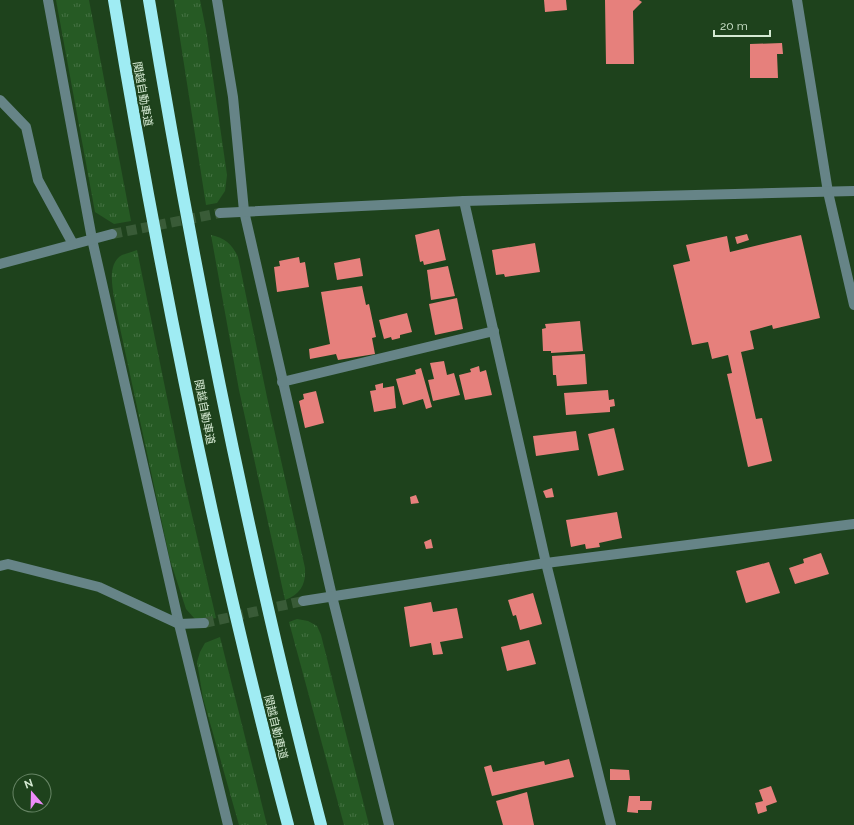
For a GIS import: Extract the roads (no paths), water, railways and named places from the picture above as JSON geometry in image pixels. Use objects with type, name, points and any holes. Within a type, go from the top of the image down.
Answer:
[{"type":"highway","name":"関越自動車道","points":[[114,0],[170,309],[211,507],[259,715],[288,825]]},
{"type":"highway","name":"関越自動車道","points":[[149,0],[203,306],[243,501],[291,707],[321,825]]},
{"type":"street","points":[[48,0],[92,239],[180,624],[228,825]]},
{"type":"street","points":[[217,0],[233,97],[244,211],[332,596],[389,825]]},
{"type":"street","points":[[797,0],[828,192],[854,305]]},
{"type":"street","points":[[0,100],[26,127],[38,180],[73,244]]},
{"type":"street","points":[[220,213],[464,201],[854,191]]},
{"type":"street","points":[[464,201],[546,563],[611,825]]},
{"type":"street","points":[[0,264],[112,234]]},
{"type":"street","points":[[282,382],[494,331]]},
{"type":"street","points":[[303,601],[546,563],[854,524]]},
{"type":"street","points":[[0,566],[8,564],[100,587],[180,624],[204,623]]},
{"type":"tunnel","points":[[112,234],[220,213]]},
{"type":"tunnel","points":[[204,623],[303,601]]}]
